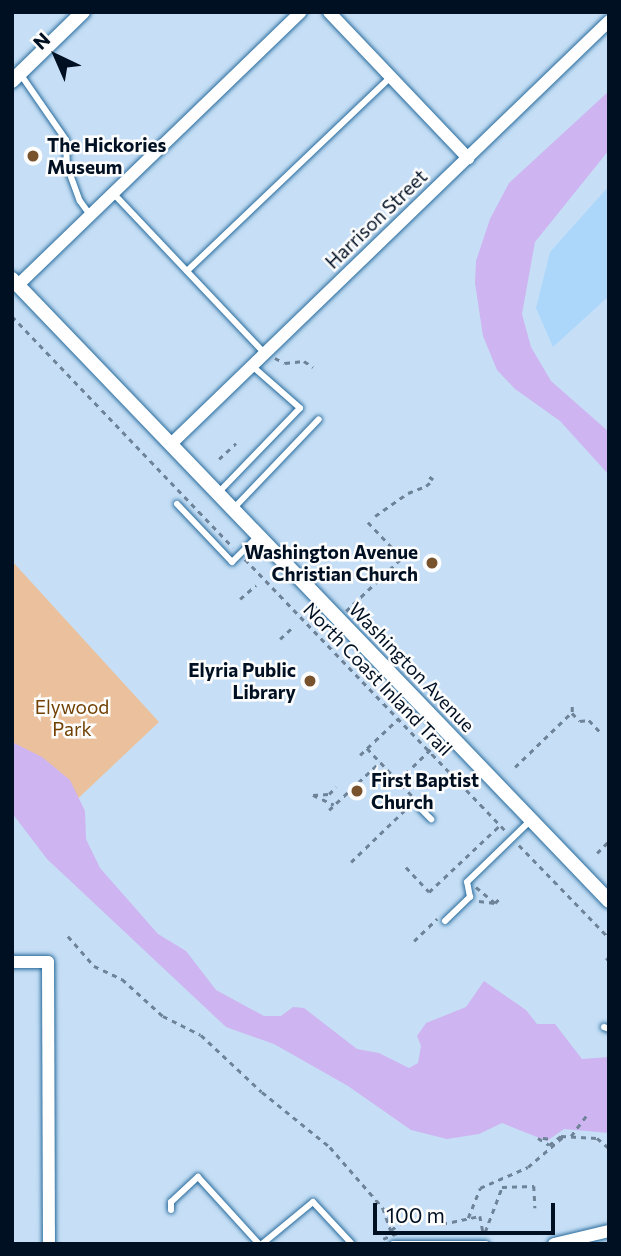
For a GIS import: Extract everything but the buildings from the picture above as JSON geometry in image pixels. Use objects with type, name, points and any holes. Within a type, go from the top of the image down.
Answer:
[{"type":"street","points":[[16,77],[83,12]]},
{"type":"street","points":[[15,282],[90,215],[301,12]]},
{"type":"street","points":[[330,12],[468,158]]},
{"type":"street","name":"Harrison Street","points":[[171,444],[268,354],[609,21]]},
{"type":"street","name":"Washington Avenue","points":[[15,282],[609,901]]},
{"type":"street","points":[[12,962],[48,962],[49,1244]]},
{"type":"street","points":[[554,1244],[609,1231]]},
{"type":"lane","points":[[16,77],[66,140],[67,166],[79,201],[90,215]]},
{"type":"lane","points":[[187,271],[391,77]]},
{"type":"lane","points":[[113,193],[268,354]]},
{"type":"lane","points":[[218,493],[300,408],[252,366]]},
{"type":"lane","points":[[233,509],[319,419]]},
{"type":"lane","points":[[177,504],[232,562],[258,536]]},
{"type":"lane","points":[[420,808],[431,819]]},
{"type":"lane","points":[[445,921],[470,897],[467,882],[531,820]]},
{"type":"lane","points":[[171,1210],[171,1202],[198,1177],[260,1244],[313,1202],[352,1244]]},
{"type":"lane","points":[[393,1244],[486,1244]]},
{"type":"path","name":"North Coast Inland Trail","points":[[12,316],[609,938]]},
{"type":"path","points":[[268,354],[285,363],[304,361],[313,367]]},
{"type":"path","points":[[219,459],[236,443]]},
{"type":"path","points":[[375,516],[408,493],[426,486],[432,480],[429,477]]},
{"type":"path","points":[[368,522],[402,558]]},
{"type":"path","points":[[346,611],[409,551]]},
{"type":"path","points":[[240,599],[256,585]]},
{"type":"path","points":[[280,639],[294,626]]},
{"type":"path","points":[[572,705],[572,712],[580,721],[589,720],[602,734]]},
{"type":"path","points":[[515,767],[572,712]]},
{"type":"path","points":[[360,755],[398,719]]},
{"type":"path","points":[[398,781],[438,742]]},
{"type":"path","points":[[351,862],[416,800],[367,748]]},
{"type":"path","points":[[329,810],[380,761]]},
{"type":"path","points":[[334,805],[313,795],[330,794],[336,788]]},
{"type":"path","points":[[406,867],[429,892],[500,825]]},
{"type":"path","points":[[597,853],[609,841]]},
{"type":"path","points":[[474,887],[495,903]]},
{"type":"path","points":[[487,905],[500,898]]},
{"type":"path","points":[[414,941],[434,921]]},
{"type":"path","points":[[68,936],[93,966],[122,979],[163,1016],[201,1035],[262,1093],[331,1146],[383,1208],[392,1232]]},
{"type":"path","points":[[571,1136],[586,1116]]},
{"type":"path","points":[[468,1218],[480,1188],[528,1167],[564,1136]]},
{"type":"path","points":[[548,1139],[538,1138],[548,1145],[564,1136],[597,1138],[609,1148]]},
{"type":"path","points":[[483,1232],[502,1187],[534,1186],[535,1208]]},
{"type":"path","points":[[383,1238],[407,1219],[442,1224],[480,1216],[483,1232]]},
{"type":"path","points":[[392,1232],[483,1232]]},
{"type":"shaded area","points":[[609,91],[609,150],[535,242],[522,314],[531,347],[551,381],[609,432],[609,475],[560,421],[515,389],[497,370],[483,336],[475,283],[476,261],[490,219],[509,183]]},
{"type":"shaded area","points":[[609,186],[609,296],[553,347],[536,308],[550,252]]},
{"type":"shaded area","points":[[12,742],[42,757],[70,780],[85,811],[86,839],[100,868],[158,934],[186,951],[216,990],[264,1016],[281,1016],[293,1007],[304,1008],[357,1049],[379,1053],[409,1068],[418,1063],[421,1046],[417,1036],[426,1023],[466,1007],[484,981],[526,1010],[537,1024],[555,1024],[582,1059],[609,1057],[609,1133],[564,1129],[547,1141],[502,1123],[479,1134],[447,1139],[411,1130],[348,1086],[274,1044],[226,1027],[47,859],[12,813]]},
{"type":"green space","name":"Elywood Park","points":[[12,561],[159,722],[51,824],[12,780]]},
{"type":"place","name":"The Hickories Museum","points":[[33,156]]},
{"type":"place","name":"Washington Avenue Christian Church","points":[[432,563]]},
{"type":"place","name":"Elyria Public Library","points":[[310,681]]},
{"type":"place","name":"First Baptist Church","points":[[357,791]]}]
